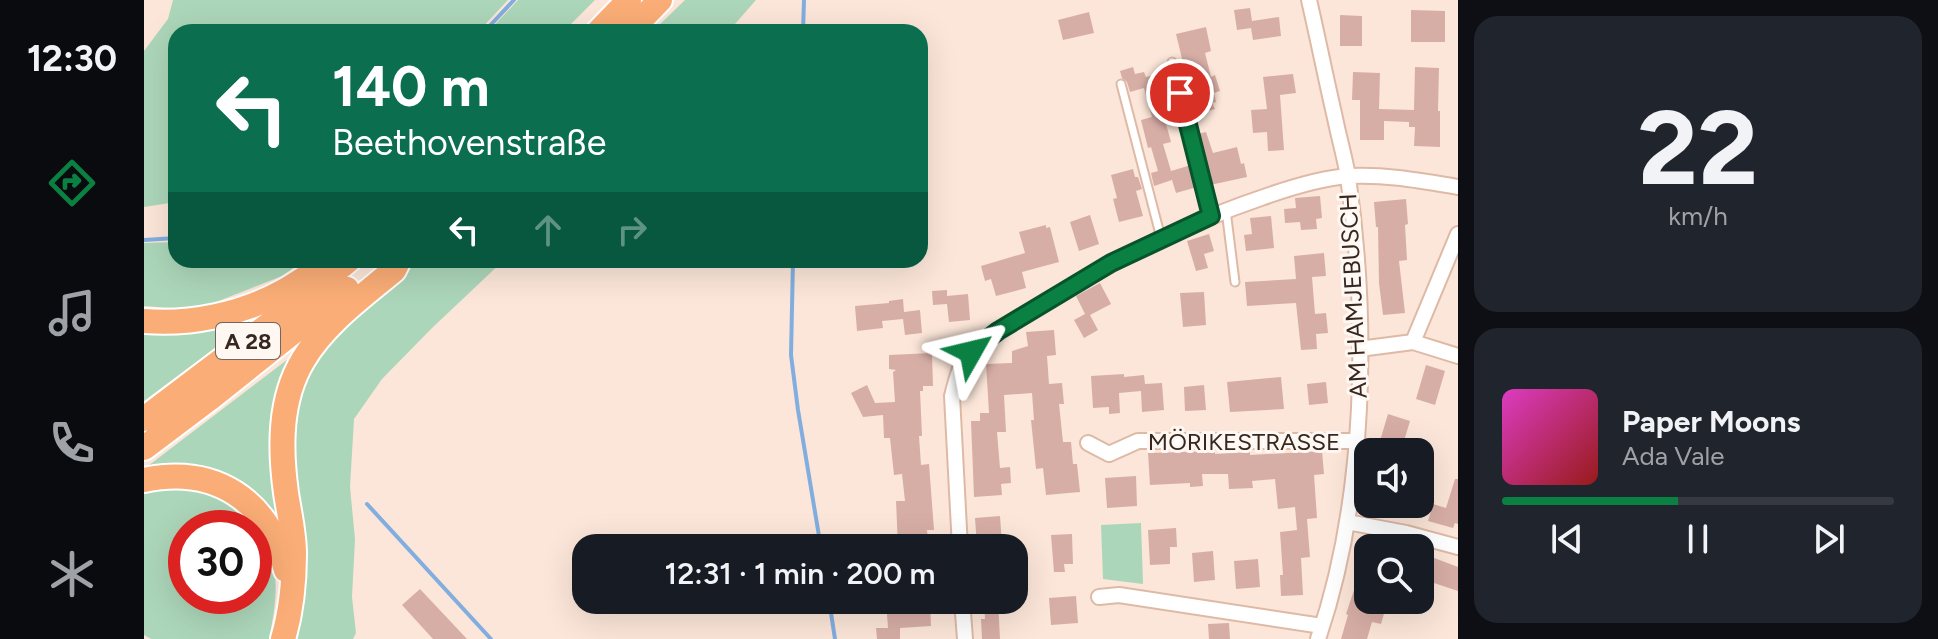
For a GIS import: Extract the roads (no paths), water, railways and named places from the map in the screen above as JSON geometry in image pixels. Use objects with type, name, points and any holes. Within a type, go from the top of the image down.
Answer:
[{"type":"highway","points":[[606,24],[629,0]]},
{"type":"highway","points":[[637,24],[660,0]]},
{"type":"highway","points":[[144,321],[191,320],[250,306],[281,293],[320,268]]},
{"type":"highway","name":"A 28","points":[[144,419],[339,268]]},
{"type":"highway","name":"A 28","points":[[144,448],[373,268]]},
{"type":"highway","points":[[283,639],[290,608],[294,553],[282,432],[292,384],[317,340],[395,268]]},
{"type":"highway","points":[[144,480],[166,476],[197,478],[238,493],[273,533],[282,552],[291,590]]},
{"type":"street","name":"AM HAMJEBUSCH","points":[[1309,0],[1348,176],[1360,348],[1357,438]]},
{"type":"street","points":[[959,534],[952,396],[963,362],[998,331],[1111,263],[1211,216],[1290,188],[1348,176],[1391,175],[1458,187]]},
{"type":"street","points":[[1413,342],[1458,234]]},
{"type":"street","points":[[1360,348],[1413,342],[1458,356]]},
{"type":"street","name":"MÖRIKESTRASSE","points":[[1088,443],[1109,454],[1138,441],[1354,441]]},
{"type":"street","name":"AM HAMJEBUSCH","points":[[1320,633],[1338,571],[1354,465]]},
{"type":"street","points":[[1347,522],[1458,547]]},
{"type":"street","points":[[1099,597],[1119,595],[1320,633]]},
{"type":"street","points":[[963,614],[965,639]]},
{"type":"lane","points":[[1172,62],[1211,216]]},
{"type":"lane","points":[[1121,84],[1161,240]]},
{"type":"lane","points":[[1226,210],[1235,282]]},
{"type":"waterway","points":[[492,24],[514,0]]},
{"type":"waterway","points":[[803,24],[804,0]]},
{"type":"waterway","points":[[144,240],[168,238]]},
{"type":"waterway","points":[[793,268],[791,355],[819,534]]},
{"type":"waterway","points":[[367,504],[491,639]]},
{"type":"waterway","points":[[831,614],[835,639]]}]
